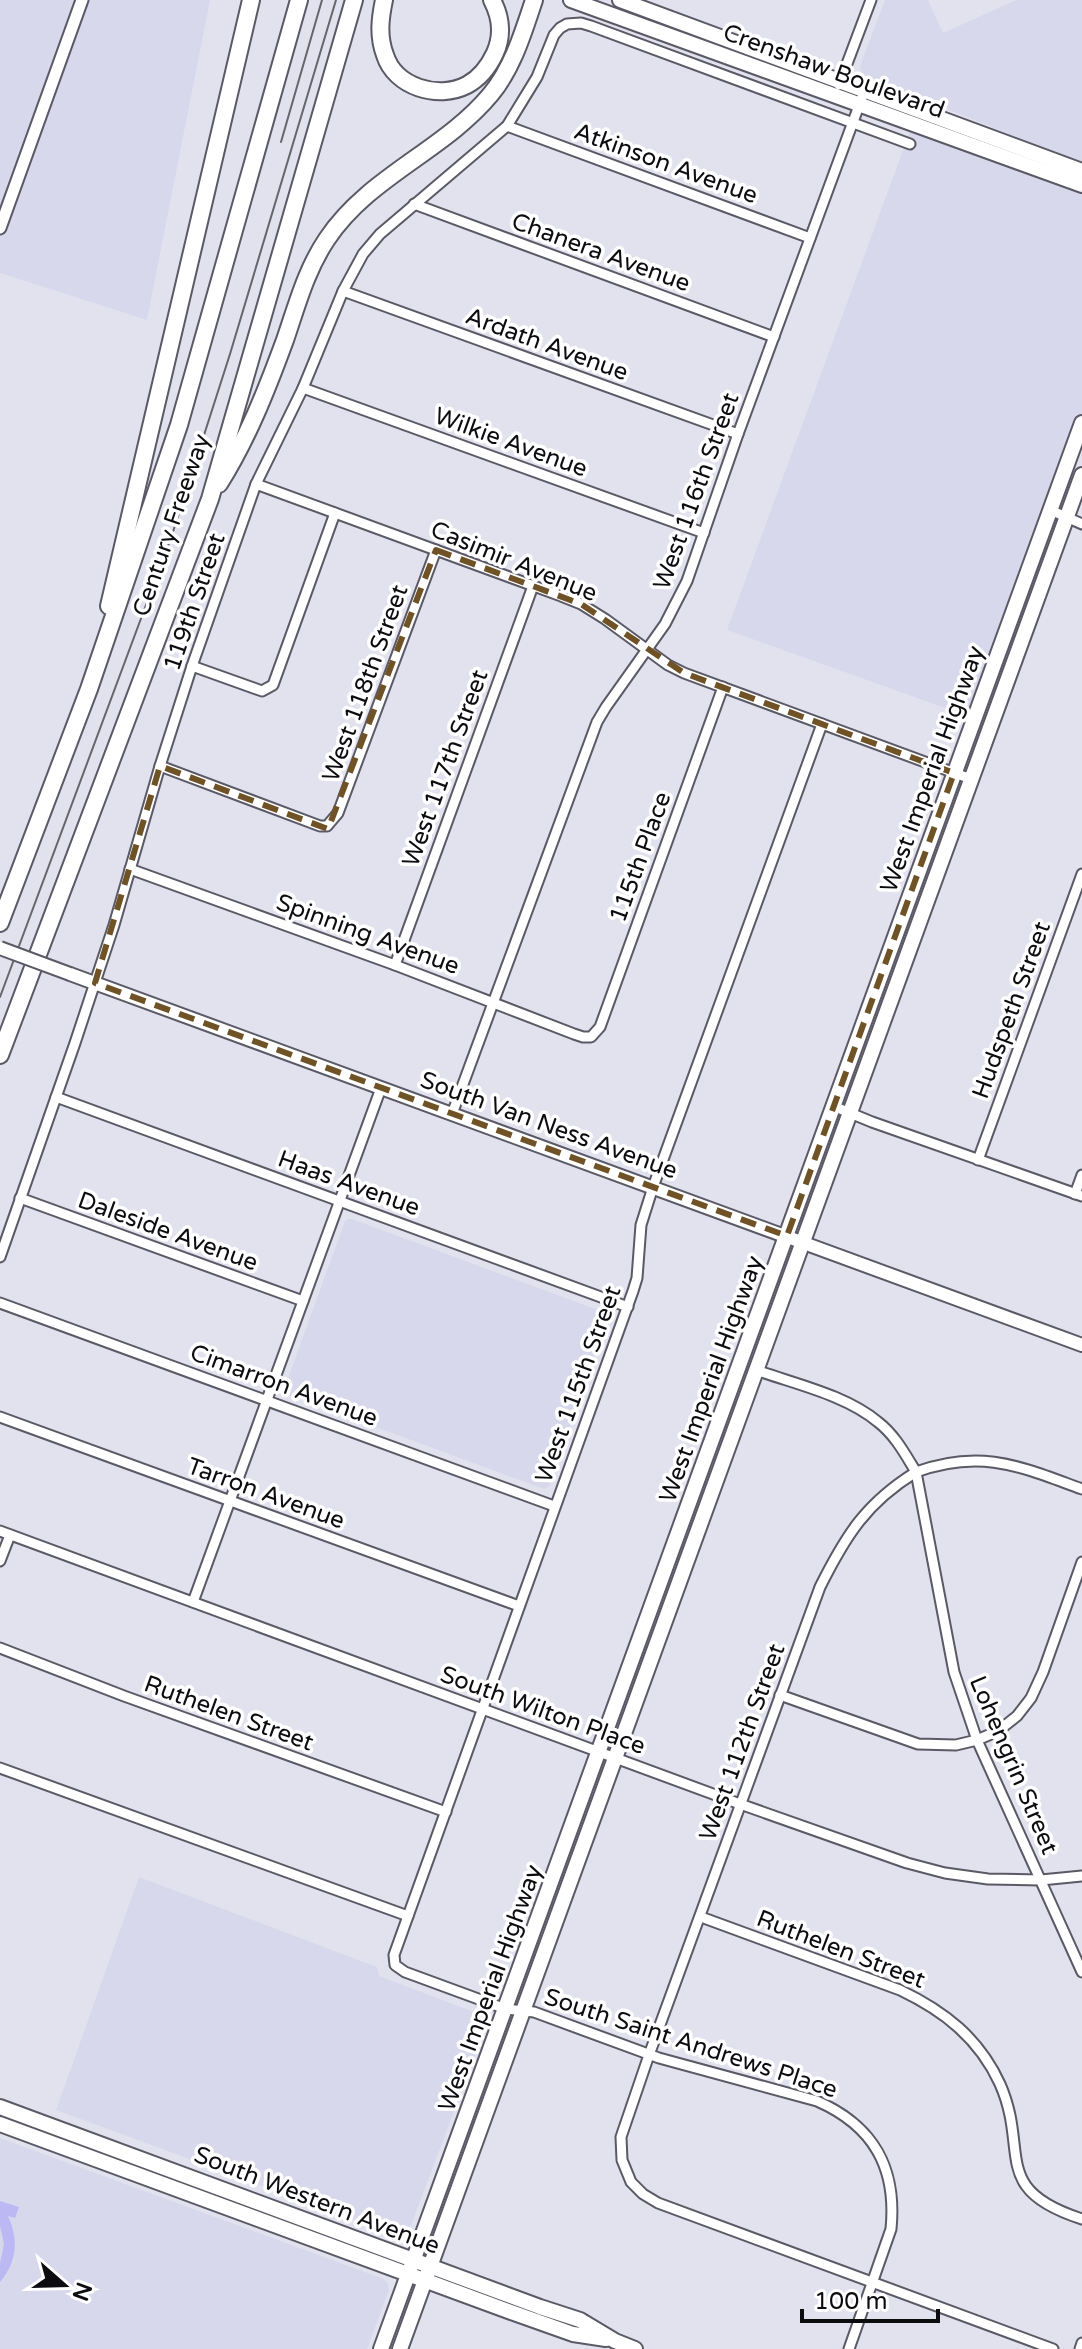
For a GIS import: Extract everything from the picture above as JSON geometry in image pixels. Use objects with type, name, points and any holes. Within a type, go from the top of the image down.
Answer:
[{"type":"highway","points":[[89,689],[251,0]]},
{"type":"highway","name":"Century Freeway","points":[[0,923],[89,689],[179,425],[297,0]]},
{"type":"highway","name":"Century Freeway","points":[[0,1055],[210,499],[354,0]]},
{"type":"highway","points":[[384,0],[380,34],[385,58],[406,82],[438,92],[467,85],[490,64],[501,30],[499,12],[492,0]]},
{"type":"highway","points":[[210,499],[237,456],[284,341],[302,286],[327,239],[356,204],[378,184],[454,129],[490,95],[513,60],[534,0]]},
{"type":"main road","name":"Crenshaw Boulevard","points":[[571,0],[1082,171]]},
{"type":"main road","name":"Crenshaw Boulevard","points":[[620,0],[837,89]]},
{"type":"main road","name":"Crenshaw Boulevard","points":[[862,98],[1082,185]]},
{"type":"main road","name":"West Imperial Highway","points":[[381,2349],[1082,423]]},
{"type":"main road","name":"West Imperial Highway","points":[[400,2349],[1082,475]]},
{"type":"main road","name":"South Van Ness Avenue","points":[[0,948],[1082,1345]]},
{"type":"main road","name":"South Western Avenue","points":[[0,2107],[580,2320],[635,2349]]},
{"type":"main road","name":"South Western Avenue","points":[[0,2124],[573,2334],[615,2341]]},
{"type":"street","points":[[0,228],[82,0]]},
{"type":"street","points":[[837,89],[871,0]]},
{"type":"street","name":"119th Street","points":[[0,1257],[95,983],[192,666],[256,484],[303,388],[343,291],[363,254],[380,234],[507,126],[537,77],[554,35],[567,24],[591,26],[853,123]]},
{"type":"street","name":"West 116th Street","points":[[452,1114],[597,722],[678,602],[862,98]]},
{"type":"street","points":[[853,123],[910,144]]},
{"type":"street","name":"Atkinson Avenue","points":[[507,126],[810,238]]},
{"type":"street","name":"Chanera Avenue","points":[[414,204],[774,337]]},
{"type":"street","name":"Ardath Avenue","points":[[343,291],[738,434]]},
{"type":"street","name":"Wilkie Avenue","points":[[303,388],[704,533]]},
{"type":"street","name":"Casimir Avenue","points":[[256,484],[581,604],[676,669],[971,779]]},
{"type":"street","points":[[1050,510],[1082,524]]},
{"type":"street","points":[[192,666],[262,691],[273,685],[335,513]]},
{"type":"street","name":"West 118th Street","points":[[160,766],[327,826],[338,813],[436,550]]},
{"type":"street","name":"West 117th Street","points":[[395,965],[533,586]]},
{"type":"street","name":"115th Place","points":[[591,1037],[600,1027],[723,687]]},
{"type":"street","name":"West 115th Street","points":[[395,1965],[394,1955],[628,1307],[637,1278],[641,1225],[653,1187],[822,724]]},
{"type":"street","name":"Spinning Avenue","points":[[130,869],[574,1034],[591,1037]]},
{"type":"street","name":"Hudspeth Street","points":[[978,1160],[1082,874]]},
{"type":"street","points":[[193,1602],[381,1088]]},
{"type":"street","name":"Haas Avenue","points":[[56,1097],[628,1307]]},
{"type":"street","points":[[833,1106],[1079,1195],[1082,1175]]},
{"type":"street","name":"Daleside Avenue","points":[[20,1198],[303,1301]]},
{"type":"street","name":"Cimarron Avenue","points":[[0,1303],[554,1506]]},
{"type":"street","points":[[756,1370],[864,1411],[891,1434],[916,1472],[961,1461],[1001,1462],[1082,1489]]},
{"type":"street","name":"Tarron Avenue","points":[[0,1417],[519,1606]]},
{"type":"street","name":"West 112th Street","points":[[916,1472],[891,1487],[871,1506],[835,1558],[820,1587],[649,2055],[621,2137],[622,2160],[631,2182],[658,2203],[1053,2349]]},
{"type":"street","name":"Lohengrin Street","points":[[916,1472],[954,1672],[977,1740],[1082,1972]]},
{"type":"street","points":[[0,1561],[5,1533]]},
{"type":"street","name":"South Wilton Place","points":[[5,1533],[907,1863],[945,1873],[988,1879],[1041,1880],[1082,1876]]},
{"type":"street","points":[[780,1695],[918,1744],[956,1745],[998,1731],[1017,1716],[1031,1698],[1082,1562]]},
{"type":"street","name":"Ruthelen Street","points":[[0,1648],[446,1812]]},
{"type":"street","points":[[0,1768],[408,1916]]},
{"type":"street","name":"Ruthelen Street","points":[[701,1917],[900,1990],[930,2004],[955,2022],[975,2042],[1001,2086],[1010,2116],[1016,2161],[1029,2191],[1039,2200],[1082,2219]]},
{"type":"street","name":"South Saint Andrews Place","points":[[395,1965],[405,1972],[506,2009],[525,2010],[649,2055],[817,2101],[852,2120],[877,2148],[892,2190],[893,2211],[891,2229],[849,2349]]},
{"type":"highlighted area","points":[[436,550],[581,604],[684,673],[954,773],[787,1236],[95,983],[160,766],[328,829]]},
{"type":"shaded area","points":[[0,0],[210,0],[147,320],[0,273]]},
{"type":"shaded area","points":[[885,0],[928,0],[943,33],[1016,0],[1082,0],[1082,163],[864,76],[861,63]]},
{"type":"shaded area","points":[[910,131],[1082,190],[1082,414],[973,718],[727,630]]},
{"type":"shaded area","points":[[348,1219],[609,1314],[549,1486],[544,1489],[286,1394],[284,1389]]},
{"type":"shaded area","points":[[139,1877],[377,1967],[379,1976],[482,2015],[486,2023],[480,2043],[408,2233],[401,2237],[56,2110]]},
{"type":"shaded area","points":[[0,2138],[384,2279],[389,2290],[367,2349],[0,2349]]},
{"type":"shaded area","points":[[0,2201],[19,2207],[15,2218],[8,2216],[15,2242],[13,2259],[0,2282],[4,2244]]},
{"type":"tram line","points":[[281,142],[322,0]]},
{"type":"tram line","points":[[0,997],[171,538],[230,354],[336,0]]}]
